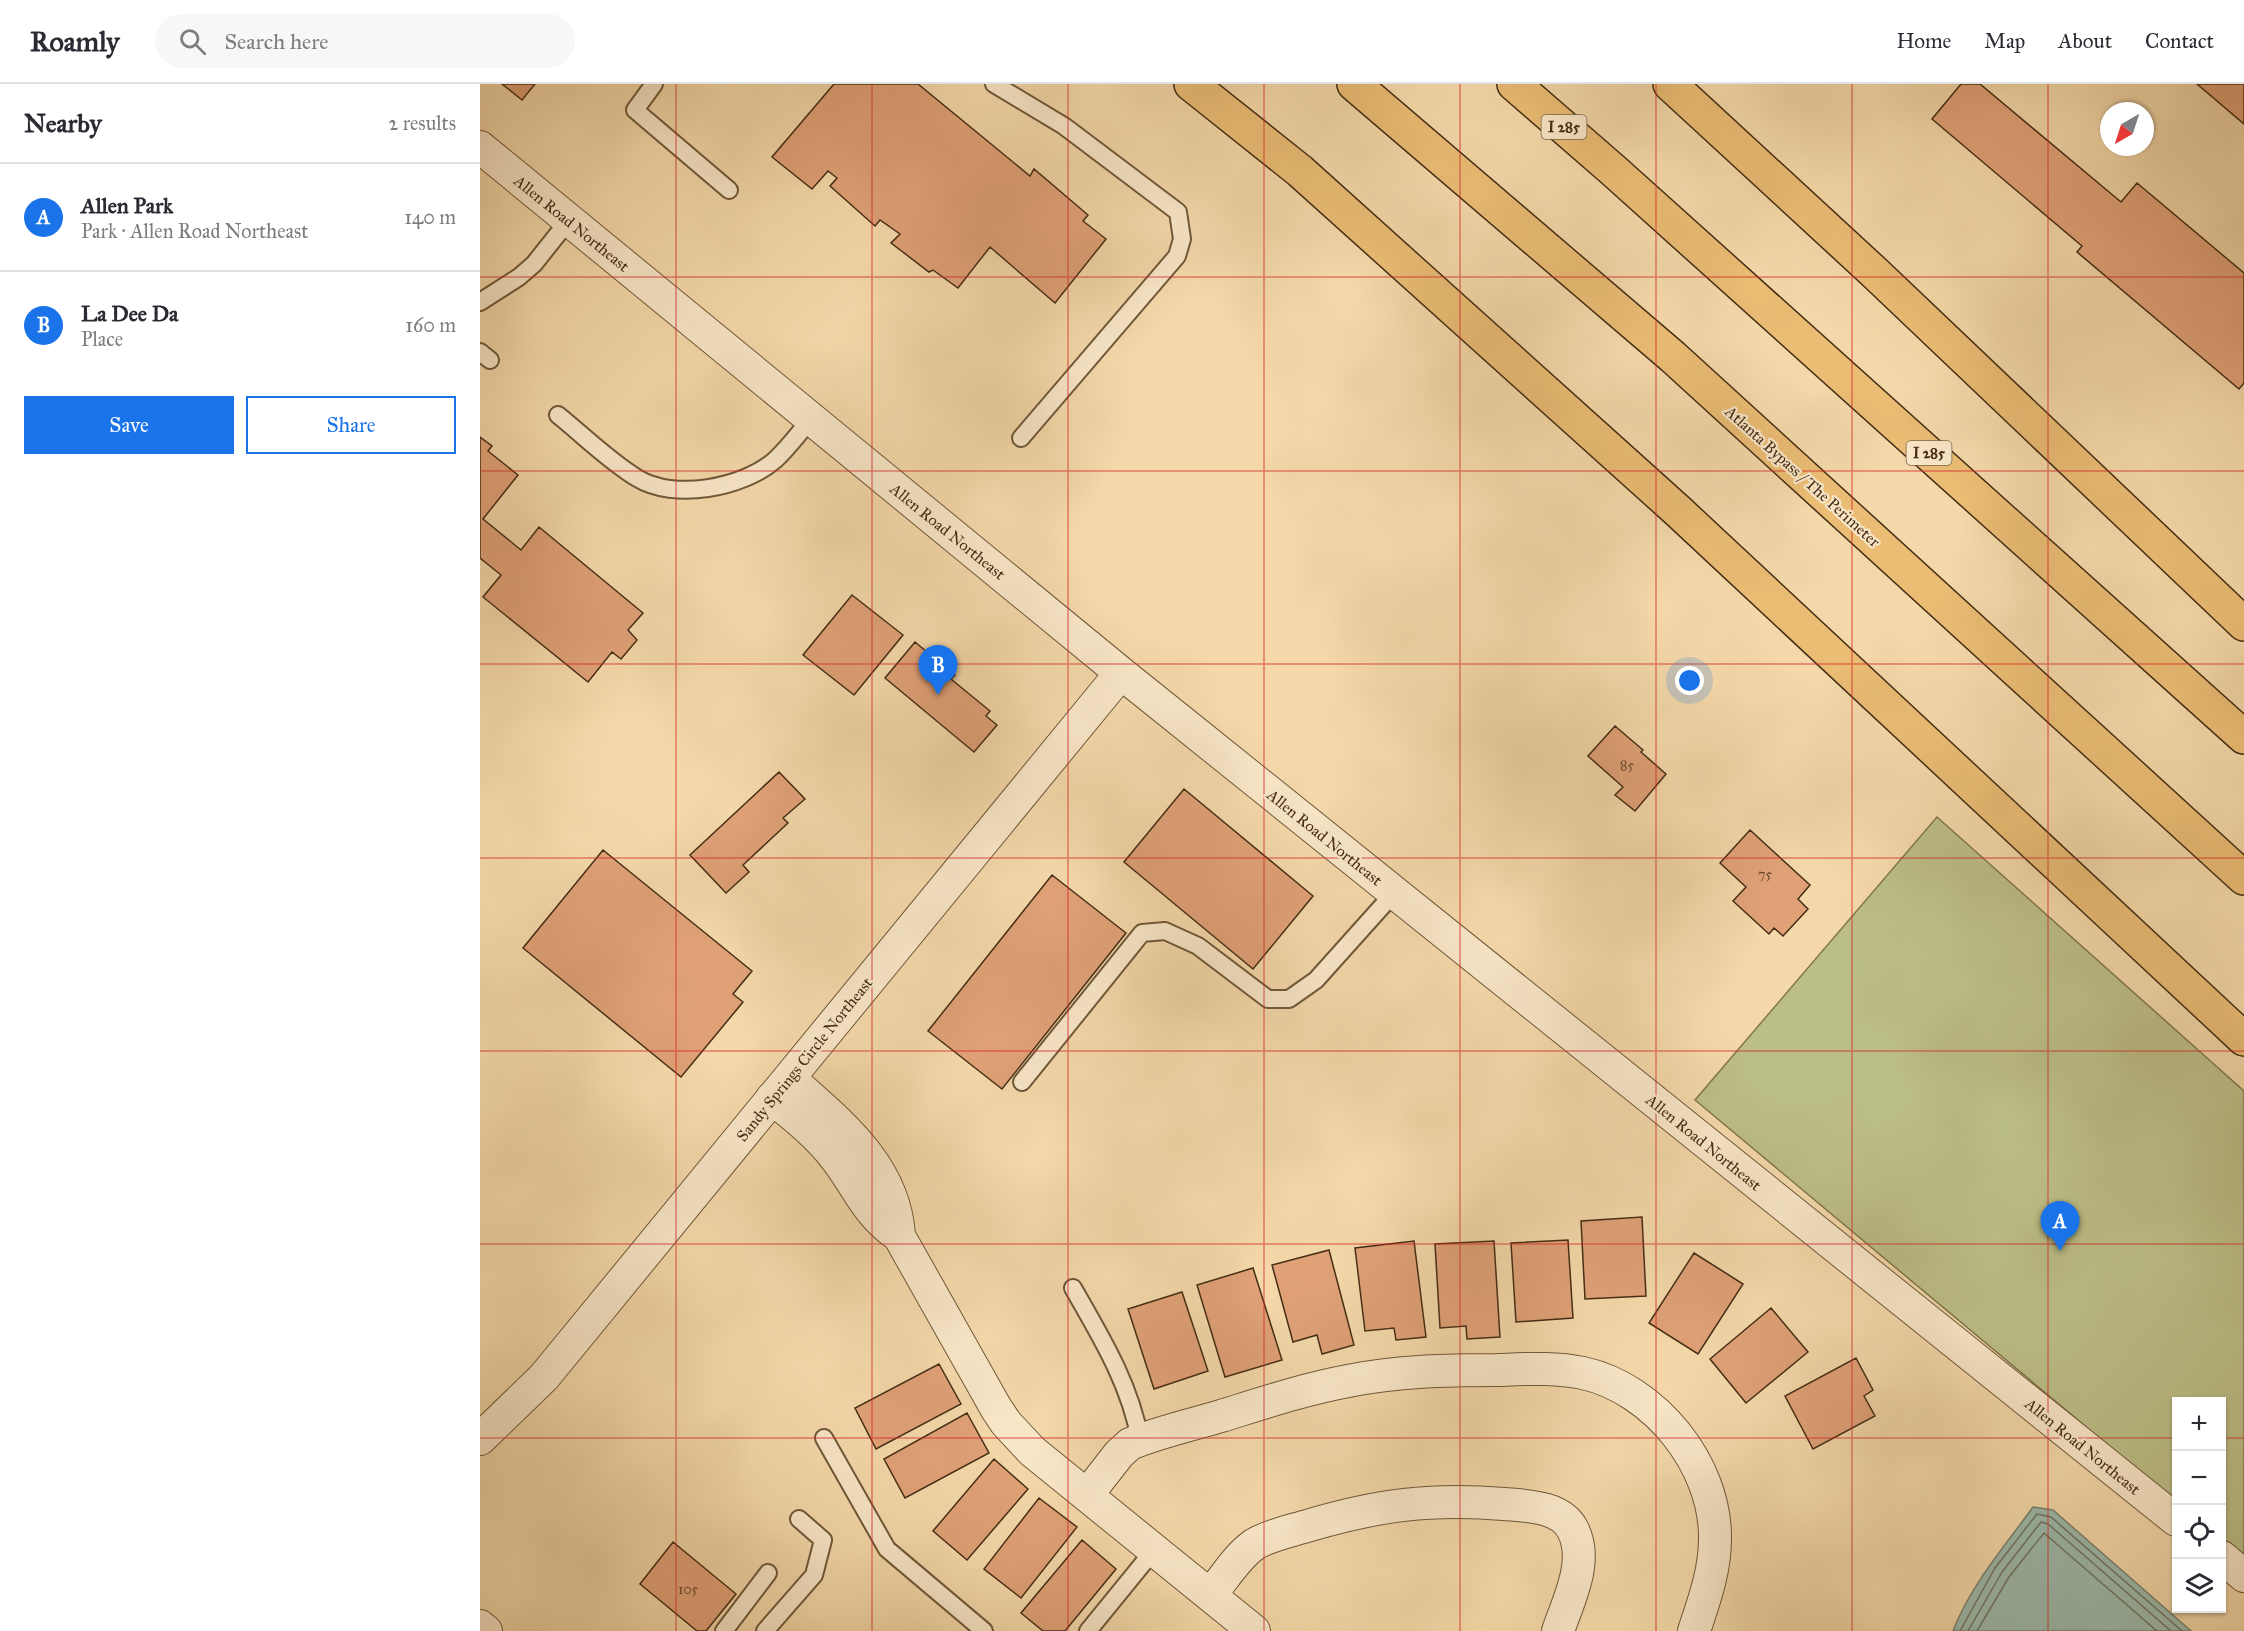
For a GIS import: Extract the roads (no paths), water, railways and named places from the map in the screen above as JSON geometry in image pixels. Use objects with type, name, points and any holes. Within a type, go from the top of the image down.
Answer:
[{"type":"highway","points":[[1191,84],[1300,171],[1678,511],[2244,1039]]},
{"type":"highway","name":"Atlanta Bypass / The Perimeter","points":[[1354,84],[1673,357],[2244,878]]},
{"type":"highway","name":"I 285","points":[[1514,84],[1613,170],[2244,737]]},
{"type":"highway","points":[[1670,84],[1874,273],[2244,624]]},
{"type":"street","name":"Allen Road Northeast","points":[[480,147],[1121,673],[2172,1517]]},
{"type":"street","name":"Sandy Springs Circle Northeast","points":[[480,1439],[544,1377],[1121,673]]},
{"type":"street","points":[[781,1088],[844,1128],[870,1158],[871,1213],[885,1227],[899,1236],[1006,1423],[1032,1450],[1254,1631]]},
{"type":"street","points":[[1087,1495],[1119,1454],[1130,1444],[1307,1390],[1350,1380],[1447,1370],[1556,1369],[1584,1373],[1623,1389],[1649,1407],[1682,1441],[1695,1461],[1705,1484],[1713,1512],[1716,1538],[1714,1562],[1694,1631]]},
{"type":"street","points":[[1210,1595],[1254,1545],[1267,1538],[1345,1515],[1407,1503],[1437,1501],[1462,1500],[1530,1506],[1542,1508],[1565,1520],[1572,1528],[1577,1540],[1580,1554],[1578,1569],[1558,1631]]},
{"type":"street","points":[[2224,1559],[2244,1576]]},
{"type":"street","points":[[480,1626],[486,1631]]},
{"type":"lane","points":[[654,84],[634,110],[729,190]]},
{"type":"lane","points":[[994,84],[1064,126],[1178,212],[1182,239],[1177,256],[1021,438]]},
{"type":"lane","points":[[480,302],[519,277],[534,264],[569,220]]},
{"type":"lane","points":[[558,415],[638,479],[672,490],[691,491],[708,489],[758,471],[774,461],[811,419]]},
{"type":"lane","points":[[1022,1082],[1142,933],[1165,931],[1198,946],[1268,999],[1289,999],[1316,980],[1394,893]]},
{"type":"lane","points":[[1073,1288],[1114,1359],[1137,1422],[1140,1440]]},
{"type":"lane","points":[[824,1438],[887,1549],[984,1631]]},
{"type":"lane","points":[[765,1631],[814,1575],[823,1540],[799,1519]]},
{"type":"lane","points":[[1088,1631],[1154,1550]]},
{"type":"lane","points":[[724,1631],[768,1573]]},
{"type":"water","points":[[2033,1507],[2053,1510],[2191,1631],[1953,1631],[1978,1582]]},
{"type":"place","name":"La Dee Da","points":[[938,695]]},
{"type":"place","name":"Allen Park","points":[[2060,1251]]}]
